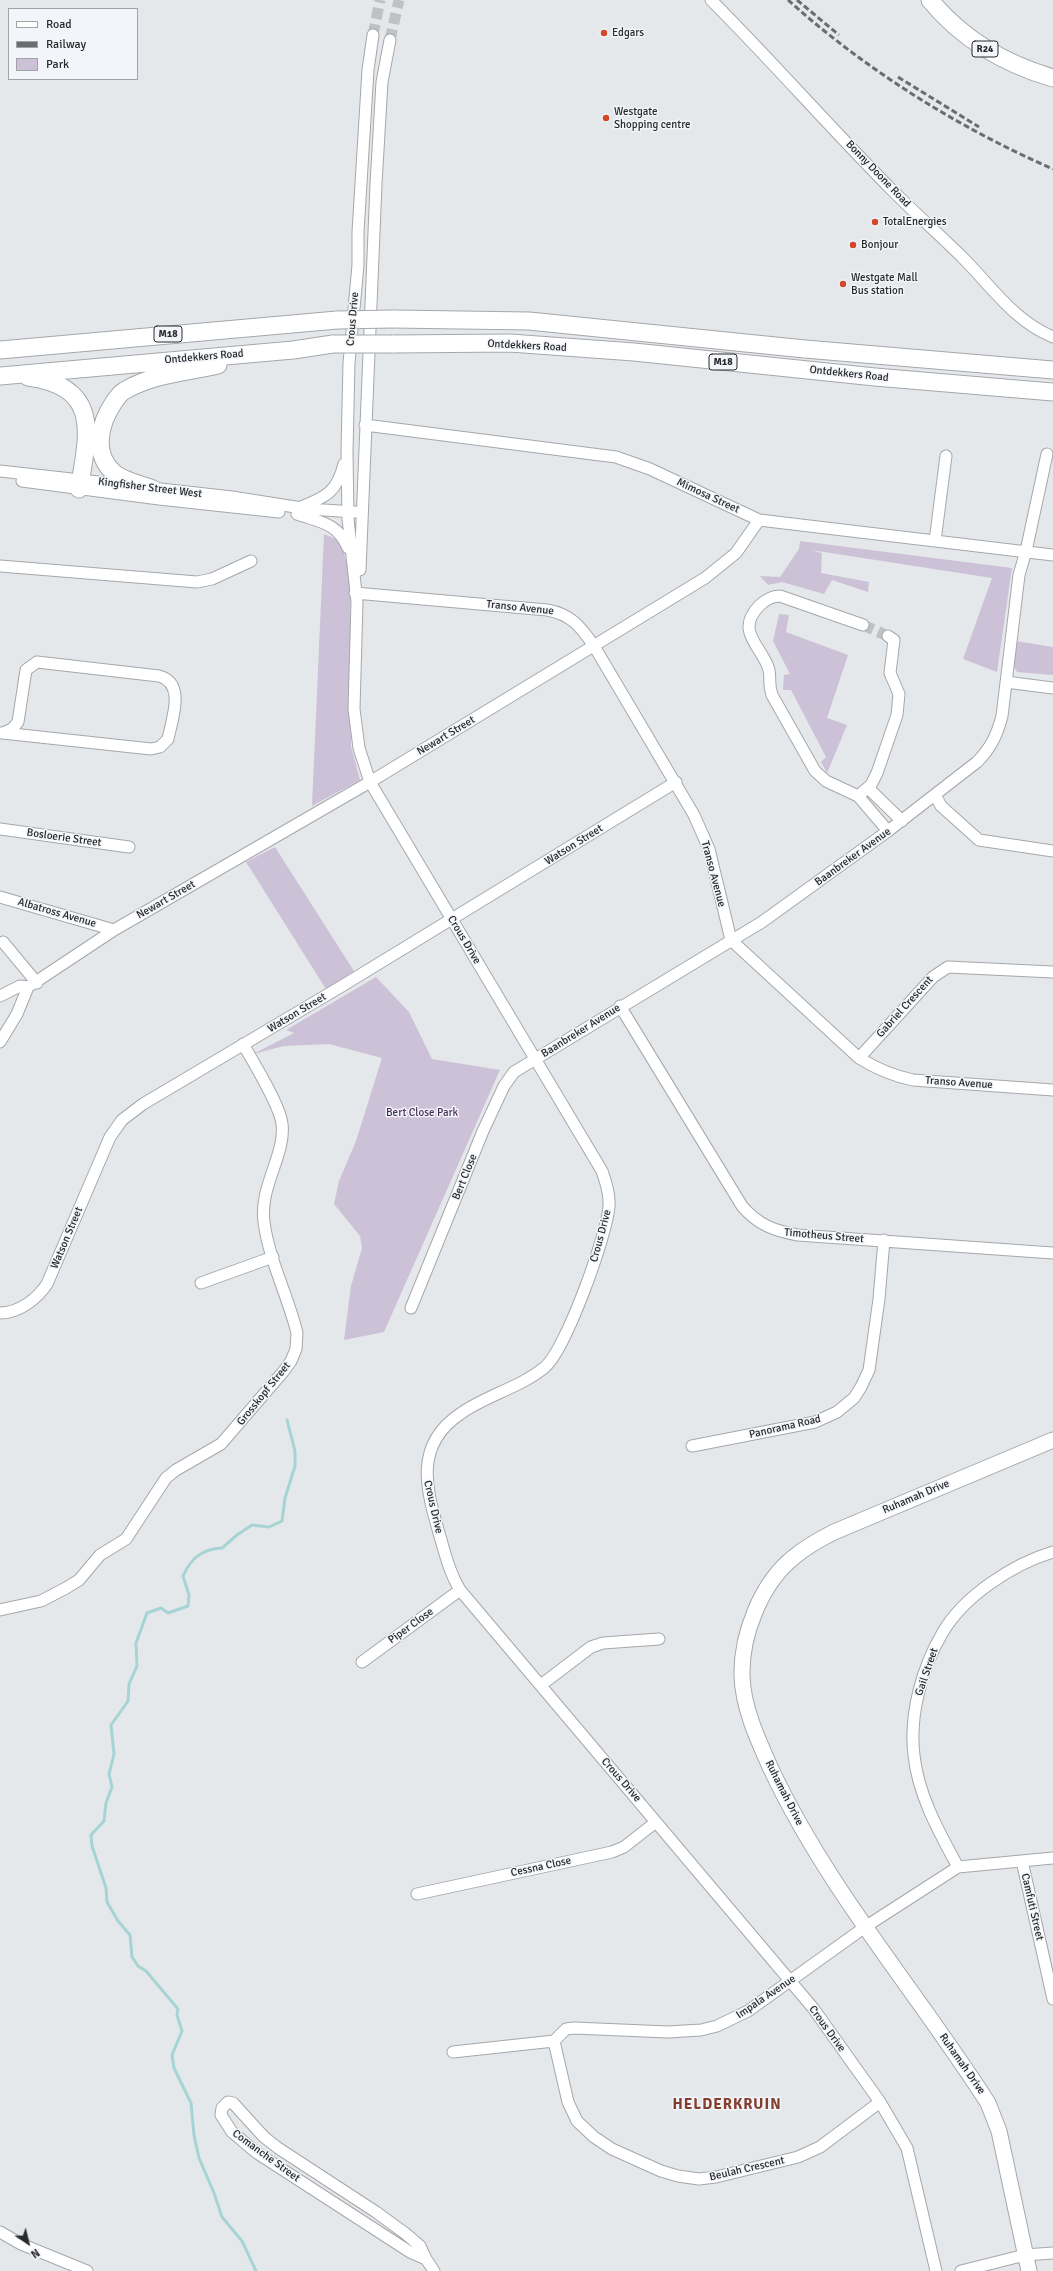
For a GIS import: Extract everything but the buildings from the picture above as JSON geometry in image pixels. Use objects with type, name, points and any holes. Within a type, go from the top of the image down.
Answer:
[{"type":"main road","name":"R24","points":[[930,0],[948,21],[986,50],[1011,63],[1053,78]]},
{"type":"main road","name":"Ontdekkers Road","points":[[0,350],[336,320],[393,319],[529,321],[797,348],[1053,370]]},
{"type":"main road","name":"Ontdekkers Road","points":[[5,375],[293,350],[333,344],[510,343],[634,352],[875,377],[1053,392]]},
{"type":"main road","points":[[85,486],[98,422],[106,406],[122,392],[155,378],[293,350]]},
{"type":"main road","points":[[5,375],[33,378],[60,386],[68,391],[82,406],[87,424],[85,486]]},
{"type":"main road","points":[[122,392],[108,412],[102,428],[100,447],[102,457],[108,466],[120,477],[153,489]]},
{"type":"street","name":"Bonny Doone Road","points":[[711,0],[770,60],[894,193],[963,258],[1008,307],[1029,325],[1053,337]]},
{"type":"street","name":"Crous Drive","points":[[357,596],[348,515],[347,452],[349,363],[358,265],[358,232],[368,70],[373,35]]},
{"type":"street","name":"Crous Drive","points":[[390,40],[382,82],[357,596],[354,709],[359,748],[370,782],[602,1170],[609,1196],[608,1216],[587,1281],[563,1341],[551,1361],[533,1376],[468,1409],[448,1422],[441,1430],[430,1451],[427,1470],[428,1488],[450,1571],[460,1590],[813,2008],[880,2102],[907,2148],[936,2271]]},
{"type":"street","name":"Mimosa Street","points":[[365,425],[616,457],[650,470],[760,520],[1053,555]]},
{"type":"street","name":"Kingfisher Street West","points":[[298,511],[324,498],[334,488],[342,473],[347,452]]},
{"type":"street","name":"Baanbreker Avenue","points":[[537,1059],[620,1006],[768,918],[902,821],[977,762],[989,749],[999,727],[1019,575],[1026,551],[1047,454]]},
{"type":"street","points":[[935,541],[946,456]]},
{"type":"street","name":"Kingfisher Street West","points":[[0,471],[85,486],[153,489],[232,497],[298,511],[333,526],[341,533],[349,550],[355,572]]},
{"type":"street","name":"Kingfisher Street West","points":[[0,478],[85,486],[298,511],[361,515]]},
{"type":"street","name":"Newart Street","points":[[33,985],[114,930],[370,782],[724,565],[745,542],[760,520]]},
{"type":"street","points":[[0,566],[197,582],[212,578],[251,561]]},
{"type":"street","name":"Transo Avenue","points":[[357,596],[560,612],[573,620],[582,629],[594,646],[676,782],[694,816],[709,849],[731,940],[859,1058],[876,1069],[892,1076],[914,1080],[1053,1090]]},
{"type":"street","points":[[862,625],[780,596],[774,596],[763,602],[756,609],[749,623],[752,641],[769,669],[769,686],[772,695],[815,770],[826,781],[858,796],[888,831]]},
{"type":"street","points":[[858,796],[868,788],[877,773],[897,715],[900,698],[890,673],[894,640],[888,636]]},
{"type":"street","points":[[42,661],[166,678],[174,686],[176,694],[166,742],[151,749],[1,733],[12,729],[18,722],[26,670],[33,663],[42,661]]},
{"type":"street","points":[[1006,682],[1053,688]]},
{"type":"street","name":"Watson Street","points":[[0,1313],[12,1311],[32,1301],[47,1284],[110,1137],[118,1125],[143,1104],[452,920],[676,782]]},
{"type":"street","points":[[868,788],[902,821]]},
{"type":"street","points":[[935,795],[941,806],[979,840],[1053,851]]},
{"type":"street","name":"Bosloerie Street","points":[[0,829],[128,847]]},
{"type":"street","name":"Albatross Avenue","points":[[0,896],[114,930]]},
{"type":"street","points":[[3,942],[33,985]]},
{"type":"street","name":"Gabriel Crescent","points":[[859,1058],[932,977],[948,967],[1053,972]]},
{"type":"street","points":[[0,996],[20,986],[33,985]]},
{"type":"street","points":[[0,1042],[33,985]]},
{"type":"street","name":"Timotheus Street","points":[[620,1006],[742,1206],[751,1217],[764,1226],[777,1231],[1053,1253]]},
{"type":"street","name":"Grosskopf Street","points":[[0,1610],[41,1601],[74,1584],[100,1555],[126,1538],[166,1478],[176,1470],[221,1444],[283,1372],[294,1355],[297,1333],[273,1257],[264,1221],[268,1181],[279,1149],[283,1125],[265,1084],[243,1044]]},
{"type":"street","name":"Bert Close","points":[[411,1308],[504,1086],[521,1066],[537,1059]]},
{"type":"street","name":"Panorama Road","points":[[692,1446],[815,1422],[837,1412],[854,1398],[869,1370],[880,1299],[884,1240]]},
{"type":"street","points":[[201,1283],[273,1257]]},
{"type":"street","name":"Ruhamah Drive","points":[[1029,2271],[999,2131],[988,2103],[864,1926],[813,1846],[784,1796],[754,1730],[746,1703],[742,1675],[744,1652],[752,1619],[767,1590],[780,1572],[793,1558],[816,1542],[914,1498],[1053,1440]]},
{"type":"street","name":"Gail Street","points":[[958,1867],[933,1820],[920,1782],[914,1744],[918,1696],[927,1666],[943,1632],[960,1609],[1012,1570],[1053,1552]]},
{"type":"street","name":"Piper Close","points":[[362,1662],[460,1590]]},
{"type":"street","points":[[541,1685],[591,1647],[603,1643],[659,1639]]},
{"type":"street","name":"Cessna Close","points":[[417,1894],[612,1852],[624,1847],[656,1822]]},
{"type":"street","points":[[958,1867],[1053,1858]]},
{"type":"street","name":"Camfuti Street","points":[[1022,1861],[1052,1994]]},
{"type":"street","name":"Impala Avenue","points":[[554,2041],[566,2030],[574,2028],[668,2032],[701,2030],[717,2026],[748,2011],[864,1926],[958,1867]]},
{"type":"street","points":[[453,2052],[554,2041]]},
{"type":"street","name":"Beulah Crescent","points":[[554,2041],[568,2102],[577,2121],[594,2137],[612,2149],[661,2171],[678,2176],[699,2179],[716,2177],[798,2157],[820,2147],[880,2102]]},
{"type":"street","name":"Comanche Street","points":[[426,2260],[410,2252],[258,2152],[226,2125],[221,2115],[222,2108],[228,2102],[233,2103],[264,2137],[278,2148],[376,2212],[406,2234],[420,2246],[426,2260],[434,2271]]},
{"type":"street","points":[[0,2232],[21,2244],[87,2271]]},
{"type":"street","points":[[961,2271],[1025,2255],[1053,2253]]},
{"type":"green space","points":[[324,534],[341,541],[350,576],[351,746],[360,780],[312,806]]},
{"type":"green space","points":[[800,541],[1012,568],[997,672],[963,659],[992,578],[811,550],[822,553],[821,573],[869,582],[868,592],[832,580],[824,594],[782,582],[768,585],[760,576],[780,577],[799,549]]},
{"type":"green space","points":[[779,614],[789,615],[786,632],[848,655],[827,718],[847,725],[827,773],[821,762],[826,757],[791,690],[783,690],[784,675],[790,674],[773,641]]},
{"type":"green space","points":[[1016,641],[1053,647],[1053,675],[1017,672],[1010,660]]},
{"type":"green space","points":[[275,847],[354,971],[326,989],[246,862]]},
{"type":"green space","name":"Bert Close Park","points":[[376,977],[409,1012],[432,1059],[500,1070],[384,1332],[344,1340],[351,1286],[362,1248],[360,1236],[334,1204],[339,1181],[356,1141],[382,1058],[329,1044],[284,1046],[253,1054],[294,1033],[286,1030]]},
{"type":"waterway","points":[[256,2271],[242,2241],[222,2217],[214,2193],[199,2158],[194,2135],[191,2103],[174,2068],[172,2055],[182,2031],[177,2015],[178,2009],[146,1971],[138,1966],[132,1957],[130,1935],[118,1921],[107,1902],[106,1888],[92,1846],[91,1835],[104,1821],[106,1803],[112,1787],[109,1774],[114,1754],[111,1725],[128,1701],[129,1684],[137,1666],[136,1643],[147,1613],[161,1608],[168,1613],[188,1606],[189,1595],[183,1576],[190,1564],[198,1556],[209,1550],[222,1548],[252,1525],[269,1527],[282,1521],[285,1498],[295,1466],[295,1451],[287,1420]]},
{"type":"tunnel","points":[[373,35],[380,0]]},
{"type":"tunnel","points":[[390,40],[399,0]]},
{"type":"tunnel","points":[[863,625],[888,636]]},
{"type":"railway","points":[[788,0],[849,50],[914,95],[982,135],[1053,169]]},
{"type":"railway","points":[[797,0],[839,35]]},
{"type":"railway","points":[[898,77],[979,127]]},
{"type":"place","name":"Edgars","points":[[604,33]]},
{"type":"place","name":"Westgate Shopping centre","points":[[606,118]]},
{"type":"place","name":"TotalEnergies","points":[[875,222]]},
{"type":"place","name":"Bonjour","points":[[853,245]]},
{"type":"place","name":"Westgate Mall Bus station","points":[[843,284]]},
{"type":"district","name":"HELDERKRUIN","points":[[727,2105]]}]
